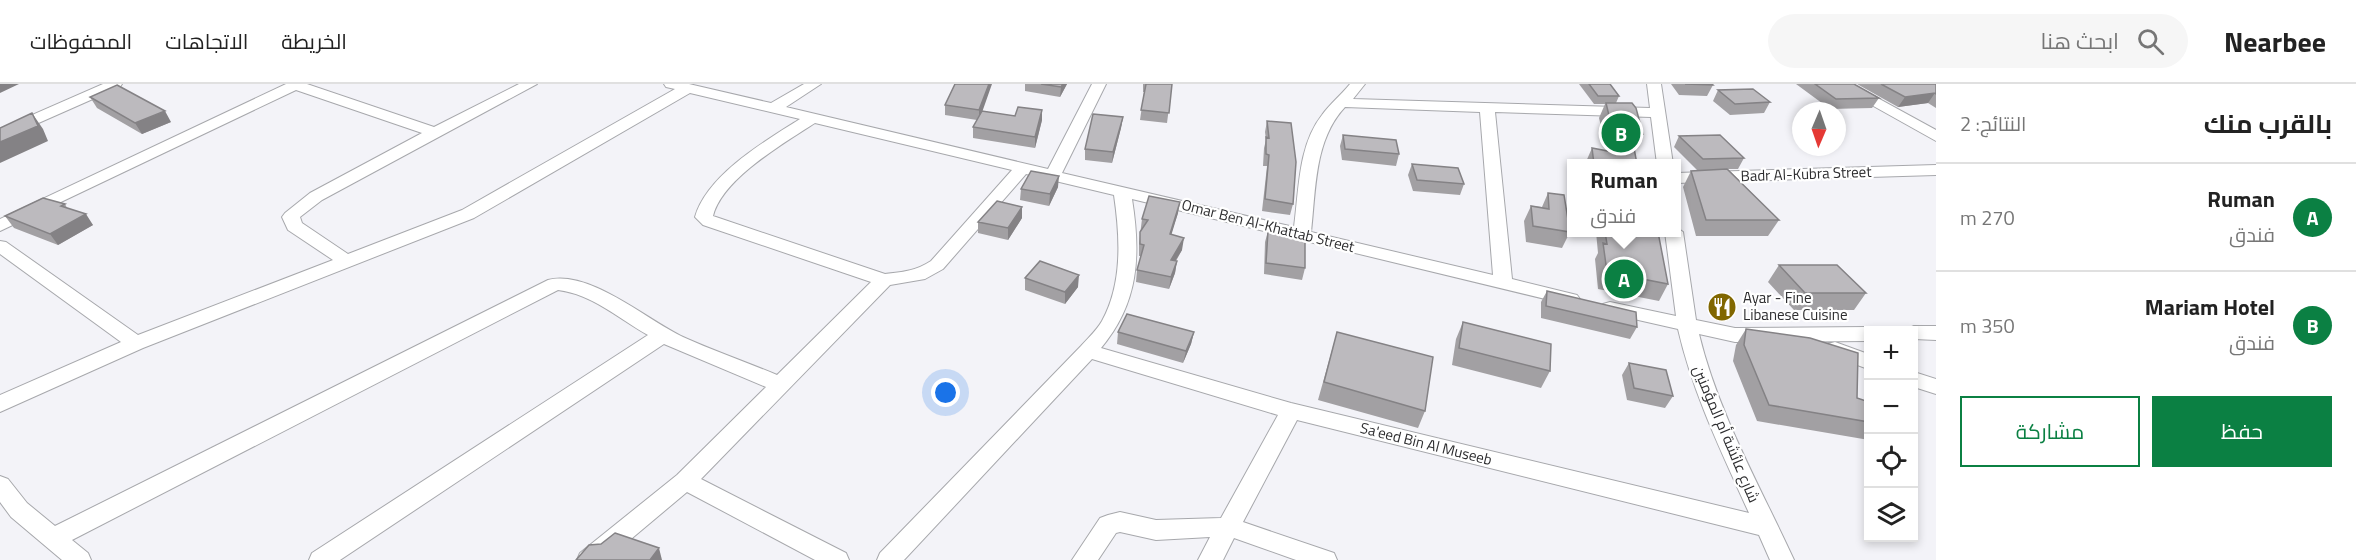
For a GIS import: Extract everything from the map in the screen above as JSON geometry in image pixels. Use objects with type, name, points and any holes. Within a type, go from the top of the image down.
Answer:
[{"type":"street","points":[[0,135],[115,84]]},
{"type":"street","points":[[0,226],[294,84],[435,133]]},
{"type":"street","points":[[348,262],[294,226],[291,217],[306,202],[530,84]]},
{"type":"street","points":[[775,107],[814,84]]},
{"type":"street","points":[[1052,177],[1099,84]]},
{"type":"street","points":[[1302,235],[1316,137],[1326,118],[1344,103],[1358,84]]},
{"type":"street","points":[[1654,84],[1664,159]]},
{"type":"street","points":[[1841,84],[1936,136]]},
{"type":"street","points":[[5,395],[468,214],[680,86]]},
{"type":"street","name":"Omar Ben Al-Khattab Street","points":[[680,86],[775,107],[1052,177],[1122,191],[1687,326],[1735,335],[1864,334]]},
{"type":"street","points":[[1344,103],[1657,113]]},
{"type":"street","points":[[1487,107],[1503,283]]},
{"type":"street","points":[[814,117],[747,162],[718,190],[704,211],[704,217],[709,221],[884,280],[926,274],[980,218],[1022,169]]},
{"type":"street","name":"Badr Al-Kubra Street","points":[[1681,177],[1936,170]]},
{"type":"street","points":[[889,560],[1088,351],[1111,322],[1123,293],[1128,258],[1128,226],[1122,191]]},
{"type":"street","name":"شارع عائشة أم المؤمنين","points":[[1675,237],[1687,326],[1696,364],[1713,408],[1782,560]]},
{"type":"street","points":[[1,247],[136,343]]},
{"type":"street","points":[[589,560],[685,482],[779,384],[884,280]]},
{"type":"street","points":[[53,538],[170,477],[416,356],[547,286],[562,284],[584,291],[619,308],[663,335],[779,384]]},
{"type":"street","points":[[1918,333],[1936,333]]},
{"type":"street","points":[[321,560],[663,335]]},
{"type":"street","points":[[1796,335],[1864,360]]},
{"type":"street","name":"Sa'eed Bin Al Museeb","points":[[1088,351],[1292,411],[1766,527]]},
{"type":"street","points":[[1917,380],[1936,387]]},
{"type":"street","points":[[1210,560],[1292,411]]},
{"type":"street","points":[[685,482],[837,560]]},
{"type":"street","points":[[0,485],[19,510],[79,560]]},
{"type":"street","points":[[1084,560],[1108,525],[1120,522],[1156,530],[1229,527],[1325,560]]},
{"type":"building","points":[[955,84],[989,84],[979,110],[945,105]]},
{"type":"building","points":[[1041,84],[1063,84],[1061,87]]},
{"type":"building","points":[[1146,84],[1172,84],[1169,113],[1141,110]]},
{"type":"building","points":[[1589,84],[1610,84],[1619,96],[1598,96]]},
{"type":"building","points":[[1815,84],[1854,84],[1879,98],[1836,99]]},
{"type":"building","points":[[1881,84],[1936,84],[1936,94],[1905,97]]},
{"type":"building","points":[[117,85],[165,111],[135,123],[90,97]]},
{"type":"building","points":[[1753,89],[1770,102],[1735,104],[1718,90]]},
{"type":"building","points":[[1606,103],[1632,103],[1636,108],[1643,134],[1631,132],[1636,159],[1593,159],[1592,148],[1618,153]]},
{"type":"building","points":[[1018,107],[1042,110],[1035,137],[973,127],[982,111],[1015,116]]},
{"type":"building","points":[[32,113],[38,126],[0,142],[0,128]]},
{"type":"building","points":[[1093,114],[1123,117],[1113,152],[1085,149]]},
{"type":"building","points":[[1267,121],[1291,123],[1296,162],[1293,204],[1265,199],[1269,155],[1266,154],[1266,137],[1269,138]]},
{"type":"building","points":[[1343,135],[1396,140],[1399,154],[1345,149]]},
{"type":"building","points":[[1720,135],[1744,158],[1703,159],[1679,136]]},
{"type":"building","points":[[1412,164],[1458,168],[1464,184],[1417,180]]},
{"type":"building","points":[[1727,169],[1779,220],[1706,220],[1691,171]]},
{"type":"building","points":[[1031,171],[1059,176],[1050,194],[1021,189]]},
{"type":"building","points":[[1548,193],[1564,195],[1567,232],[1533,226],[1531,206],[1549,209]]},
{"type":"building","points":[[1149,196],[1180,202],[1170,234],[1184,238],[1171,260],[1177,261],[1171,277],[1137,270],[1144,245],[1140,244],[1140,232],[1148,220],[1142,219]]},
{"type":"building","points":[[43,198],[65,204],[61,206],[86,214],[50,234],[5,216]]},
{"type":"building","points":[[997,201],[1022,207],[1008,228],[978,222]]},
{"type":"building","points":[[1268,231],[1305,236],[1305,268],[1266,263]]},
{"type":"building","points":[[1606,237],[1659,237],[1668,284],[1607,272],[1603,243],[1607,244]]},
{"type":"building","points":[[1040,261],[1079,275],[1065,292],[1025,278]]},
{"type":"building","points":[[1779,265],[1837,265],[1866,293],[1805,293]]},
{"type":"building","points":[[1547,291],[1636,312],[1637,327],[1546,306]]},
{"type":"building","points":[[1127,314],[1194,332],[1186,351],[1118,332]]},
{"type":"building","points":[[1463,322],[1551,344],[1550,371],[1459,348]]},
{"type":"building","points":[[1746,329],[1810,338],[1858,353],[1857,398],[1864,400],[1864,421],[1769,405],[1744,345]]},
{"type":"building","points":[[1337,332],[1433,357],[1425,411],[1324,382]]},
{"type":"building","points":[[1629,363],[1666,370],[1673,396],[1634,388]]},
{"type":"building","points":[[615,533],[659,548],[650,560],[576,560],[589,545],[601,544]]},
{"type":"place","name":"Mariam Hotel","points":[[1621,133]]},
{"type":"place","name":"Ruman","points":[[1624,279]]},
{"type":"place","name":"Ayar - Fine Libanese Cuisine","points":[[1722,307]]}]
